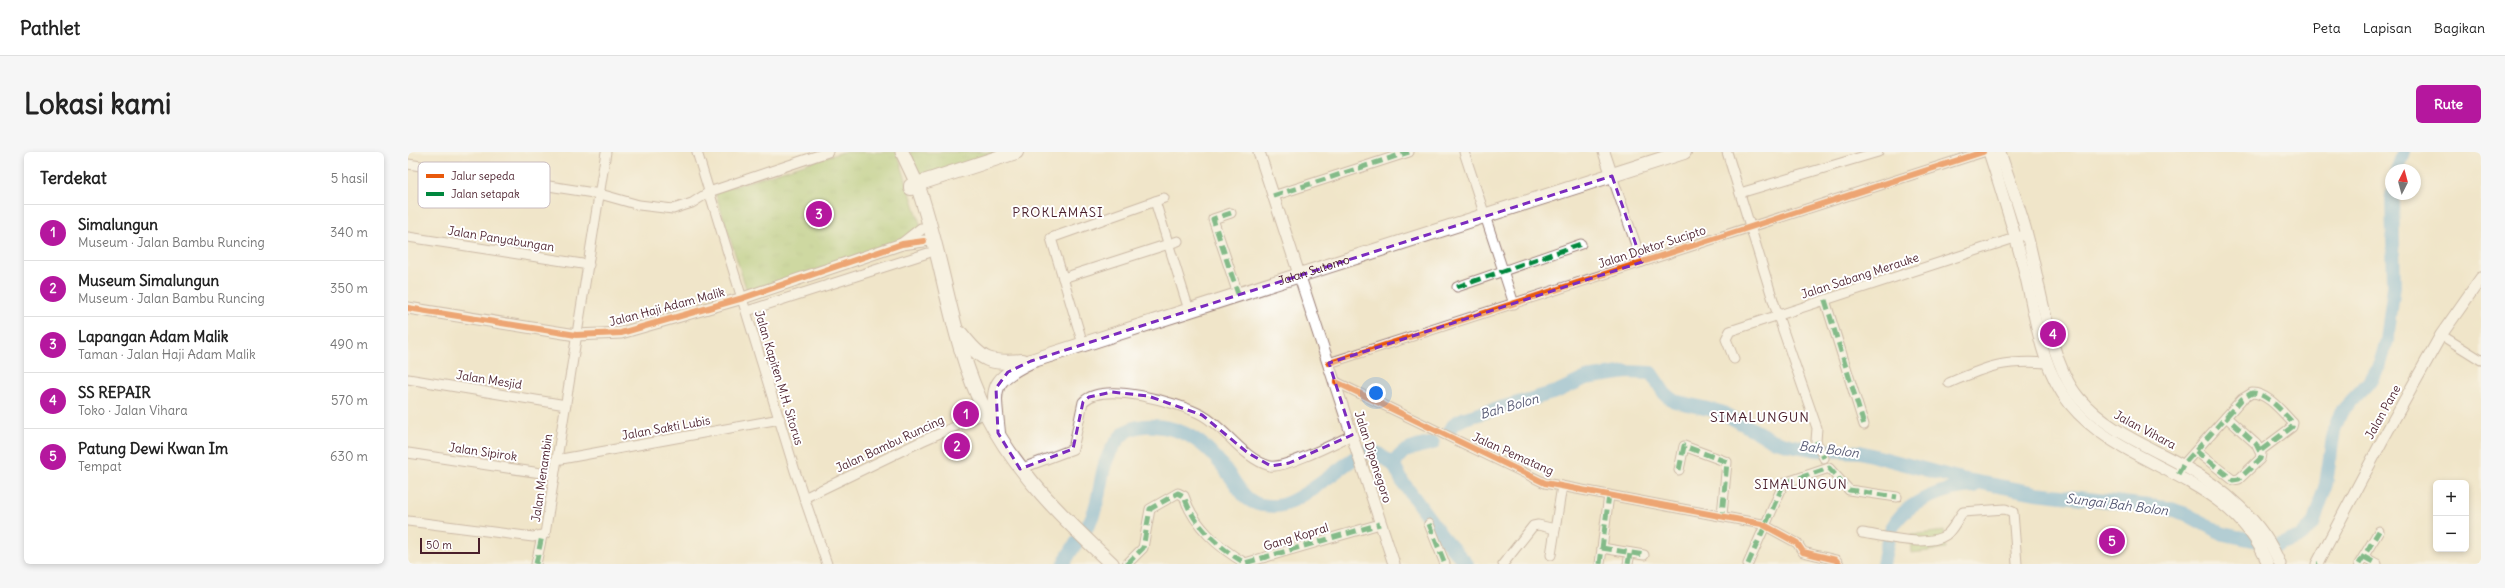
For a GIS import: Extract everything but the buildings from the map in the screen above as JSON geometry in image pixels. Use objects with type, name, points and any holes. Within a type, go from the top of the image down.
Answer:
[{"type":"main road","points":[[902,152],[942,265],[946,289],[986,413],[1020,469],[1038,492],[1112,564]]},
{"type":"main road","points":[[914,185],[1016,152]]},
{"type":"main road","name":"Jalan Sutomo","points":[[998,433],[996,388],[1008,372],[1031,361],[1684,152]]},
{"type":"main road","points":[[914,185],[924,241],[934,271],[946,289]]},
{"type":"main road","points":[[958,329],[978,355],[987,361],[996,363],[1031,361]]},
{"type":"street","name":"Jalan Menambin","points":[[408,521],[532,537],[542,536],[547,528],[556,460],[576,335],[590,265],[606,152]]},
{"type":"street","name":"Jalan Kapiten M.H. Sitorus","points":[[697,152],[804,498],[827,564]]},
{"type":"street","points":[[550,186],[600,194],[639,205],[673,209],[692,202],[709,192],[828,152]]},
{"type":"street","name":"Jalan Diponegoro","points":[[1259,152],[1298,275],[1336,382],[1394,564]]},
{"type":"street","points":[[1273,196],[1409,152]]},
{"type":"street","points":[[1464,152],[1514,304]]},
{"type":"street","points":[[1604,152],[1642,262]]},
{"type":"street","points":[[1727,152],[1778,316],[1818,432],[1816,441],[1824,458]]},
{"type":"street","points":[[1740,193],[1878,152]]},
{"type":"street","name":"Jalan Doktor Sucipto","points":[[1328,363],[1514,304],[1750,225],[1983,152]]},
{"type":"street","name":"Jalan Vihara","points":[[1989,152],[2022,236]]},
{"type":"street","name":"Jalan Vihara","points":[[2000,152],[2056,372]]},
{"type":"street","points":[[408,164],[418,166]]},
{"type":"street","points":[[1083,344],[1052,238],[1164,198]]},
{"type":"street","points":[[1155,202],[1189,310]]},
{"type":"street","points":[[1231,213],[1213,219],[1238,294]]},
{"type":"street","name":"Jalan Sabang Merauke","points":[[1734,359],[1726,339],[1728,333],[2022,236]]},
{"type":"street","name":"Jalan Panyabungan","points":[[408,237],[590,265]]},
{"type":"street","points":[[747,311],[924,241]]},
{"type":"street","name":"Jalan Haji Adam Malik","points":[[408,308],[576,335],[621,333],[742,298],[902,244],[924,241]]},
{"type":"street","points":[[1063,278],[1178,241]]},
{"type":"street","points":[[1458,287],[1502,270],[1581,244]]},
{"type":"street","name":"Jalan Pane","points":[[2317,564],[2383,438],[2441,335],[2481,278]]},
{"type":"street","name":"Jalan Vihara","points":[[2037,298],[2047,363],[2105,431],[2222,491],[2242,508],[2255,531],[2267,561]]},
{"type":"street","points":[[1825,300],[1864,425]]},
{"type":"street","points":[[2441,335],[2481,360]]},
{"type":"street","points":[[1949,383],[1982,369],[2001,363],[2017,361],[2047,363]]},
{"type":"street","name":"Jalan Mesjid","points":[[408,379],[566,405]]},
{"type":"street","name":"Jalan Pematang","points":[[1336,382],[1545,483],[1722,515],[1763,525],[1797,543],[1803,552],[1836,560],[1839,564]]},
{"type":"street","points":[[1020,469],[1073,449],[1083,402],[1089,397],[1112,392],[1148,396],[1202,415],[1248,454],[1271,466],[1289,463],[1353,438]]},
{"type":"street","points":[[2180,470],[2242,399],[2252,393],[2260,394],[2276,406],[2293,423],[2292,427],[2260,451]]},
{"type":"street","name":"Jalan Bambu Runcing","points":[[804,498],[922,441],[986,413]]},
{"type":"street","points":[[2196,451],[2233,480],[2239,479],[2260,459],[2260,451],[2226,417]]},
{"type":"street","name":"Jalan Sakti Lubis","points":[[556,460],[780,419]]},
{"type":"street","points":[[1679,470],[1684,446],[1727,462],[1722,515]]},
{"type":"street","name":"Jalan Sipirok","points":[[408,453],[554,475]]},
{"type":"street","points":[[1748,564],[1763,525],[1784,483],[1830,468],[1850,490],[1897,497]]},
{"type":"street","points":[[1551,556],[1562,486]]},
{"type":"street","name":"Gang Kopral","points":[[1127,564],[1143,548],[1150,509],[1178,493],[1184,496],[1196,521],[1208,535],[1245,564],[1380,524]]},
{"type":"street","points":[[1600,564],[1608,495]]},
{"type":"street","points":[[1862,533],[1914,540],[1937,539],[1946,535],[1963,512],[2011,510],[2013,512],[2017,564]]},
{"type":"street","points":[[1429,524],[1445,564]]},
{"type":"street","points":[[1503,564],[1533,526],[1538,525],[1555,529]]},
{"type":"street","name":"Jalan Vihara","points":[[2255,531],[2278,559]]},
{"type":"street","points":[[2377,564],[2362,560],[2379,531]]},
{"type":"street","points":[[536,564],[542,536]]},
{"type":"street","points":[[1602,548],[1644,555]]},
{"type":"street","points":[[1628,564],[1630,553]]},
{"type":"highlighted area","points":[[1612,176],[1642,262],[1329,363],[1352,435],[1289,463],[1271,466],[1248,453],[1202,415],[1148,396],[1112,392],[1089,397],[1083,402],[1073,449],[1020,469],[998,433],[996,388],[1008,372],[1031,361]]},
{"type":"green space","points":[[843,152],[897,152],[924,236],[747,291],[715,192]]},
{"type":"green space","points":[[910,152],[999,152],[919,179]]},
{"type":"green space","points":[[1944,531],[1946,549],[1912,553],[1911,535]]},
{"type":"waterway","name":"Sungai Bah Bolon","points":[[2399,164],[2404,152]]},
{"type":"waterway","name":"Sungai Bah Bolon","points":[[1450,430],[1455,423],[1465,418],[1556,392],[1586,378],[1627,372],[1651,373],[1665,394],[1674,401],[1721,412],[1772,440],[1790,445],[1816,450],[1860,452],[1961,479],[2036,493],[2167,508],[2186,514],[2223,534],[2277,545],[2302,536],[2314,522],[2326,484],[2334,430],[2341,412],[2371,380],[2380,364],[2387,340],[2394,286],[2392,200]]},
{"type":"waterway","name":"Bah Bolon","points":[[1064,564],[1092,517],[1096,507],[1106,460],[1117,441],[1129,430],[1149,426],[1180,431],[1190,436],[1218,460],[1247,498],[1264,506],[1276,506],[1296,499],[1321,483],[1363,452],[1377,453],[1394,465],[1402,481],[1444,539],[1467,564]]},
{"type":"waterway","name":"Bah Bolon","points":[[1388,461],[1394,465],[1397,459],[1410,449],[1433,443]]},
{"type":"waterway","name":"Bah Bolon","points":[[1883,564],[1890,532],[1898,518],[1907,510],[1928,497],[1952,489],[1975,486]]},
{"type":"marked path","points":[[1273,196],[1409,152]]},
{"type":"marked path","points":[[1231,213],[1213,219],[1238,294]]},
{"type":"marked path","points":[[1457,287],[1581,244]]},
{"type":"marked path","points":[[1825,300],[1864,425]]},
{"type":"marked path","points":[[2178,474],[2183,465],[2242,399],[2252,393],[2264,396],[2293,423],[2292,427],[2260,451]]},
{"type":"marked path","points":[[2196,451],[2233,480],[2239,479],[2260,459],[2261,454],[2256,444],[2226,417]]},
{"type":"marked path","points":[[1816,441],[1824,458]]},
{"type":"marked path","points":[[1679,470],[1684,446],[1727,462],[1722,515]]},
{"type":"marked path","points":[[1748,564],[1784,483],[1829,468],[1849,490],[1897,497]]},
{"type":"marked path","points":[[1127,564],[1143,548],[1150,509],[1178,493],[1184,496],[1194,517],[1208,535],[1235,557],[1245,563],[1380,524]]},
{"type":"marked path","points":[[1600,564],[1609,495]]},
{"type":"marked path","points":[[1429,524],[1445,564]]},
{"type":"marked path","points":[[2359,564],[2379,531]]},
{"type":"marked path","points":[[536,564],[542,536]]},
{"type":"marked path","points":[[1602,548],[1644,555]]},
{"type":"marked path","points":[[1628,564],[1630,553]]},
{"type":"marked path","points":[[2364,557],[2377,564]]},
{"type":"cycle path","points":[[1329,363],[1983,152]]},
{"type":"cycle path","points":[[408,308],[576,335],[621,333],[743,298],[902,244],[924,241]]},
{"type":"cycle path","points":[[1336,382],[1545,483],[1762,524],[1797,543],[1803,552],[1836,560],[1839,564]]},
{"type":"place","name":"Lapangan Adam Malik","points":[[819,214]]},
{"type":"place","name":"SS REPAIR","points":[[2053,334]]},
{"type":"place","name":"Simalungun","points":[[966,414]]},
{"type":"place","name":"Museum Simalungun","points":[[957,446]]},
{"type":"place","name":"Patung Dewi Kwan Im","points":[[2112,541]]},
{"type":"district","name":"PROKLAMASI","points":[[1058,212]]},
{"type":"district","name":"SIMALUNGUN","points":[[1760,417]]},
{"type":"district","name":"SIMALUNGUN","points":[[1801,484]]}]
